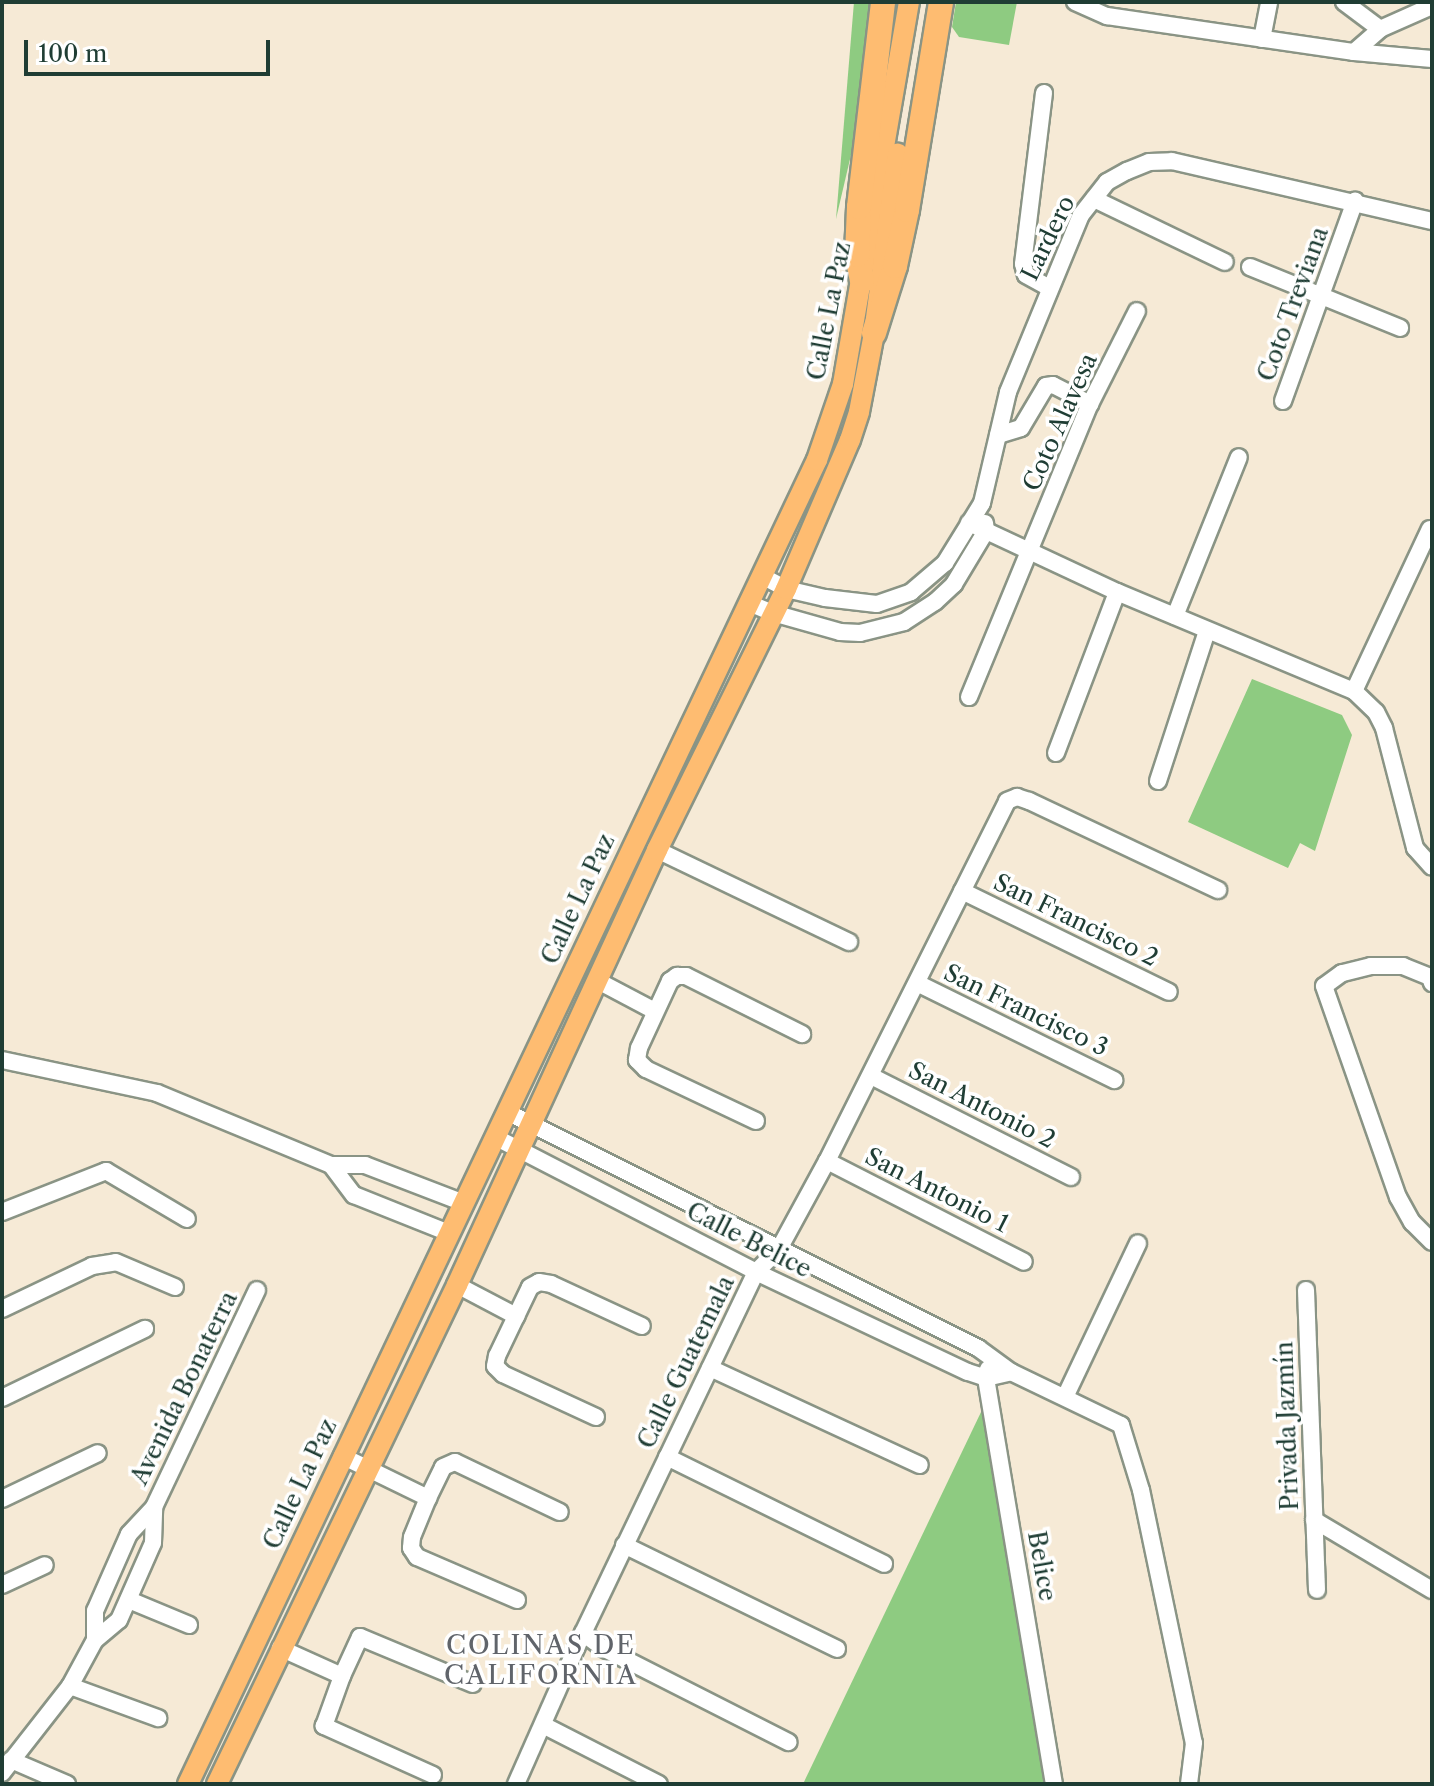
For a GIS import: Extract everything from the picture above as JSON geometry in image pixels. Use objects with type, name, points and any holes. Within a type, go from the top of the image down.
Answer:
[{"type":"highway","points":[[862,281],[857,255],[859,207],[883,2]]},
{"type":"highway","points":[[874,333],[895,266],[907,210],[941,2]]},
{"type":"main road","name":"Calle La Paz","points":[[217,1784],[457,1285],[657,850],[786,589],[850,440],[859,412],[874,333],[884,201],[909,2]]},
{"type":"main road","name":"Calle La Paz","points":[[188,1784],[817,460],[833,417],[862,281],[884,201],[921,2]]},
{"type":"street","points":[[1075,2],[1107,16],[1354,52],[1432,59]]},
{"type":"street","points":[[1262,39],[1269,2]]},
{"type":"street","points":[[1344,2],[1380,29]]},
{"type":"street","points":[[1354,52],[1380,29],[1432,6]]},
{"type":"street","points":[[1044,93],[1023,264],[1026,275],[1049,288]]},
{"type":"street","name":"Lardero","points":[[877,604],[911,592],[929,578],[957,547],[982,503],[1012,379],[1081,215],[1107,182],[1149,162],[1172,161],[1432,221]]},
{"type":"street","points":[[1094,199],[1225,262]]},
{"type":"street","name":"Coto Treviana","points":[[1283,401],[1355,201]]},
{"type":"street","points":[[1250,267],[1400,328]]},
{"type":"street","name":"Coto Alavesa","points":[[969,697],[1090,404],[1137,311]]},
{"type":"street","points":[[998,435],[1021,428],[1046,386],[1053,385],[1090,404]]},
{"type":"street","points":[[1175,616],[1239,457]]},
{"type":"street","name":"Lardero","points":[[982,503],[986,531]]},
{"type":"street","points":[[969,523],[1117,592],[1354,691],[1376,712],[1384,728],[1415,848],[1432,867]]},
{"type":"street","points":[[1354,691],[1430,529]]},
{"type":"street","points":[[749,603],[840,632],[879,629],[904,622],[935,602],[965,570],[986,531]]},
{"type":"street","points":[[762,576],[786,589],[851,603],[877,604],[879,629]]},
{"type":"street","points":[[1056,753],[1117,592]]},
{"type":"street","points":[[1158,781],[1207,631]]},
{"type":"street","name":"Calle Guatemala","points":[[516,1784],[624,1545],[756,1272],[779,1249],[827,1161],[1007,801],[1017,797],[1029,801],[1218,890]]},
{"type":"street","points":[[657,850],[849,942]]},
{"type":"street","name":"San Francisco 2","points":[[962,891],[1169,992]]},
{"type":"street","points":[[1431,980],[1403,966],[1371,966],[1342,973],[1324,986],[1398,1197],[1412,1222],[1432,1242]]},
{"type":"street","points":[[756,1121],[646,1069],[637,1060],[670,981],[686,976],[802,1034]]},
{"type":"street","points":[[598,981],[655,1011]]},
{"type":"street","name":"San Francisco 3","points":[[917,983],[1114,1080]]},
{"type":"street","points":[[2,1060],[157,1093],[331,1165],[365,1165],[464,1203]]},
{"type":"street","name":"San Antonio 2","points":[[871,1076],[1071,1177]]},
{"type":"street","name":"Calle Belice","points":[[507,1112],[992,1356],[1011,1372],[1121,1425],[1141,1490],[1194,1743],[1189,1784]]},
{"type":"street","name":"Calle Belice","points":[[495,1137],[756,1272],[986,1378]]},
{"type":"street","name":"San Antonio 1","points":[[827,1161],[1024,1262]]},
{"type":"street","points":[[331,1165],[354,1195],[449,1233]]},
{"type":"street","points":[[2,1212],[106,1171],[187,1219]]},
{"type":"street","points":[[1065,1397],[1138,1243]]},
{"type":"street","points":[[2,1309],[92,1266],[116,1262],[175,1287]]},
{"type":"street","points":[[596,1417],[503,1374],[495,1366],[530,1287],[539,1282],[642,1326]]},
{"type":"street","points":[[457,1285],[516,1316]]},
{"type":"street","name":"Avenida Bonaterra","points":[[95,1640],[95,1611],[129,1534],[154,1507],[257,1290]]},
{"type":"street","name":"Privada Jazmín","points":[[1306,1290],[1314,1520],[1432,1590]]},
{"type":"street","points":[[2,1398],[145,1329]]},
{"type":"street","name":"Belice","points":[[992,1356],[986,1378],[1054,1784]]},
{"type":"street","points":[[710,1368],[920,1465]]},
{"type":"street","points":[[986,1378],[1011,1372]]},
{"type":"street","points":[[2,1499],[98,1453]]},
{"type":"street","points":[[342,1456],[428,1498]]},
{"type":"street","points":[[667,1457],[884,1564]]},
{"type":"street","points":[[517,1600],[417,1557],[411,1548],[412,1537],[443,1467],[455,1462],[560,1512]]},
{"type":"street","name":"Avenida Bonaterra","points":[[7,1766],[70,1686],[95,1640],[119,1620],[153,1543],[154,1507]]},
{"type":"street","points":[[1314,1520],[1317,1590]]},
{"type":"street","points":[[624,1545],[837,1649]]},
{"type":"street","points":[[2,1585],[45,1565]]},
{"type":"street","points":[[129,1600],[189,1625]]},
{"type":"street","points":[[583,1633],[603,1648],[788,1742]]},
{"type":"street","points":[[433,1775],[324,1726],[342,1676],[360,1637],[473,1684]]},
{"type":"street","points":[[280,1648],[342,1676]]},
{"type":"street","points":[[70,1686],[158,1718]]},
{"type":"street","points":[[543,1725],[659,1784]]},
{"type":"street","points":[[7,1766],[67,1784]]},
{"type":"green space","points":[[854,2],[879,2],[865,95],[836,219]]},
{"type":"green space","points":[[956,2],[1017,2],[1009,45],[959,37],[952,27]]},
{"type":"green space","points":[[1252,679],[1342,715],[1352,735],[1315,851],[1300,843],[1288,868],[1188,822]]},
{"type":"green space","points":[[982,1410],[1044,1784],[803,1784]]},
{"type":"district","name":"COLINAS DE CALIFORNIA","points":[[541,1661]]}]
